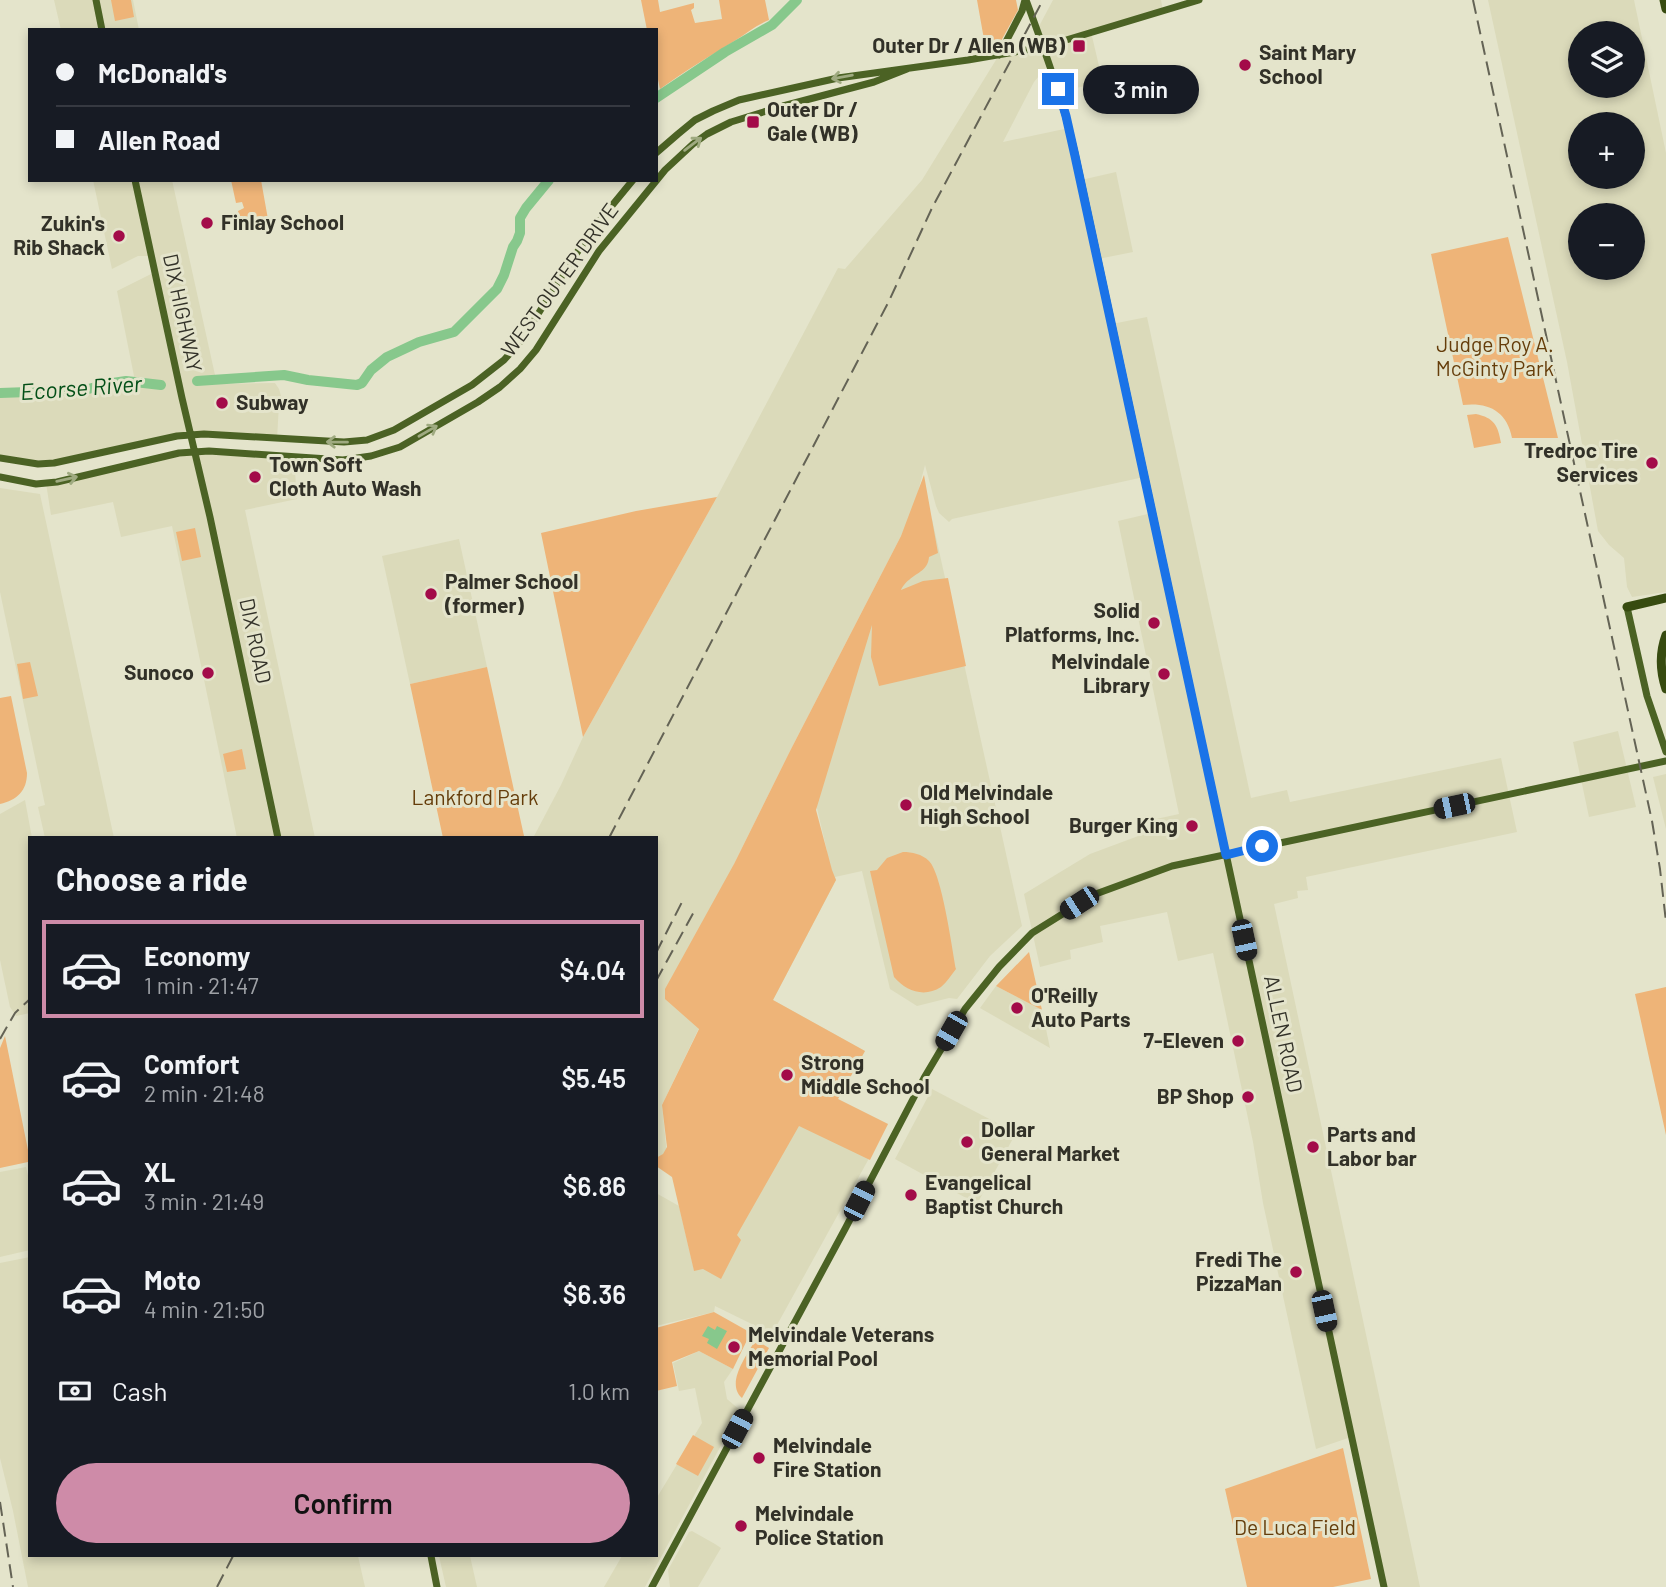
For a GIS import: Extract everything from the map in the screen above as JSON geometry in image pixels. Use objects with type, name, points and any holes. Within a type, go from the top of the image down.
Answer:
[{"type":"highway","points":[[1664,0],[1666,9]]},
{"type":"highway","points":[[1627,607],[1666,598]]},
{"type":"highway","points":[[1666,635],[1661,655],[1661,671],[1666,690]]},
{"type":"main road","points":[[96,0],[102,28]]},
{"type":"main road","points":[[999,55],[1025,0]]},
{"type":"main road","name":"ALLEN ROAD","points":[[1025,0],[1069,128],[1384,1587]]},
{"type":"main road","points":[[658,151],[695,120],[739,100],[838,78],[1043,47],[1199,0]]},
{"type":"main road","name":"WEST OUTER DRIVE","points":[[658,178],[693,144],[731,122],[874,82],[907,69]]},
{"type":"main road","name":"DIX HIGHWAY","points":[[135,182],[194,452]]},
{"type":"main road","name":"WEST OUTER DRIVE","points":[[0,458],[46,463],[190,435],[344,442],[367,440],[394,430],[472,385],[495,368],[521,341],[596,225],[631,182]]},
{"type":"main road","name":"WEST OUTER DRIVE","points":[[0,477],[36,484],[57,482],[164,456],[194,452],[343,460],[363,458],[400,447],[478,402],[520,369],[536,350],[590,263],[655,182]]},
{"type":"main road","points":[[219,452],[221,435]]},
{"type":"main road","points":[[161,439],[164,456]]},
{"type":"main road","points":[[116,449],[120,466]]},
{"type":"main road","name":"DIX ROAD","points":[[194,452],[278,836]]},
{"type":"main road","points":[[1627,607],[1640,674],[1666,752]]},
{"type":"main road","points":[[1652,710],[1666,735]]},
{"type":"main road","points":[[652,1587],[924,1077],[978,991],[1032,933],[1093,895],[1158,870],[1666,761]]},
{"type":"main road","points":[[431,1557],[437,1587]]},
{"type":"shaded area","points":[[54,0],[133,0],[139,28],[61,28]]},
{"type":"shaded area","points":[[1053,0],[1161,0],[1163,11],[1091,32],[1099,66],[1085,86],[1059,93],[1049,64],[1034,82],[1003,142],[1069,128],[1081,180],[1116,172],[1133,252],[1098,259],[1112,324],[1147,317],[1251,798],[1287,790],[1290,802],[1501,758],[1517,832],[1306,877],[1308,890],[1297,891],[1298,898],[1274,904],[1420,1587],[1384,1587],[1351,1437],[1316,1449],[1213,953],[1178,961],[1167,912],[1100,926],[1103,942],[1070,950],[1071,959],[1040,967],[1024,894],[1090,854],[1149,832],[1147,821],[1179,814],[1118,521],[1152,513],[1144,477],[952,519],[949,522],[936,506],[925,465],[914,507],[901,536],[734,864],[699,1028],[662,1105],[667,1155],[658,1161],[658,836],[534,836],[583,737],[717,497],[838,268],[845,269],[922,180],[999,55],[1043,47],[1037,30]]},
{"type":"shaded area","points":[[1488,0],[1634,0],[1638,21],[1568,21],[1568,98],[1645,98],[1645,53],[1666,153],[1666,592],[1632,597],[1627,587],[1624,558],[1598,531],[1567,362]]},
{"type":"shaded area","points":[[93,182],[172,182],[217,384],[275,383],[283,403],[279,404],[277,439],[204,434],[54,462],[0,458],[0,393],[85,390],[106,384],[135,381],[117,291],[155,272],[151,256],[138,256],[112,269]]},
{"type":"shaded area","points":[[179,453],[294,458],[297,499],[245,510],[315,836],[237,836],[172,526],[121,537],[113,502],[51,515],[46,483]]},
{"type":"shaded area","points":[[0,488],[40,494],[114,836],[45,836],[38,807],[45,805],[0,592]]},
{"type":"shaded area","points":[[932,519],[1022,926],[990,956],[957,999],[949,998],[917,1006],[890,989],[862,871],[835,877],[836,880],[773,1000],[865,1051],[838,1099],[888,1124],[772,1334],[715,1306],[714,1312],[658,1326],[658,1194],[679,1206],[694,1270],[703,1269],[698,1128],[827,851],[801,740]]},
{"type":"shaded area","name":"Palmer School (former)","points":[[459,539],[487,667],[410,684],[382,556]]},
{"type":"shaded area","points":[[1618,731],[1636,807],[1589,817],[1573,742]]},
{"type":"shaded area","points":[[1666,774],[1666,829],[1653,777]]},
{"type":"shaded area","points":[[25,800],[32,836],[28,836],[28,1013],[16,1016],[10,1007],[0,960],[0,814]]},
{"type":"shaded area","points":[[996,986],[1042,1010],[1050,1048],[980,1008]]},
{"type":"shaded area","points":[[932,1089],[1016,1133],[977,1204],[895,1159]]},
{"type":"shaded area","points":[[26,1167],[28,1250],[0,1257],[0,1172]]},
{"type":"shaded area","points":[[28,1257],[28,1557],[358,1557],[365,1587],[28,1587],[0,1458],[0,1263]]},
{"type":"shaded area","points":[[708,1326],[715,1330],[717,1326],[727,1331],[717,1349],[707,1343],[709,1339],[702,1336]]},
{"type":"shaded area","points":[[699,1351],[733,1369],[724,1382],[727,1399],[740,1410],[645,1587],[604,1587],[621,1557],[658,1557],[658,1496],[702,1423],[695,1388],[679,1391],[673,1363]]},
{"type":"shaded area","points":[[692,1531],[721,1548],[698,1587],[670,1587],[668,1570]]},
{"type":"shaded area","points":[[439,1557],[470,1557],[477,1587],[446,1587]]},
{"type":"green space","points":[[111,0],[131,0],[134,17],[115,21]]},
{"type":"green space","points":[[641,0],[658,0],[660,12],[694,3],[691,10],[695,23],[722,19],[719,0],[765,0],[769,20],[660,89],[658,28],[647,28]]},
{"type":"green space","points":[[977,0],[1016,0],[1018,10],[1001,41],[985,45]]},
{"type":"green space","points":[[231,182],[261,182],[269,225],[242,231],[238,211],[244,208],[242,202],[236,203]]},
{"type":"green space","name":"Judge Roy A. McGinty Park","points":[[1508,237],[1558,438],[1512,438],[1506,421],[1495,410],[1480,405],[1463,405],[1431,254]]},
{"type":"green space","points":[[1476,414],[1494,423],[1501,443],[1474,448],[1467,415]]},
{"type":"green space","points":[[924,475],[938,553],[929,557],[925,568],[901,590],[923,581],[948,578],[966,666],[879,686],[871,657],[872,625],[816,810],[836,880],[773,1000],[865,1051],[838,1099],[888,1124],[870,1160],[799,1126],[737,1235],[741,1240],[721,1279],[703,1269],[694,1271],[672,1177],[658,1167],[658,1157],[667,1147],[662,1105],[699,1029],[665,999],[665,989],[734,864],[901,536]]},
{"type":"green space","points":[[717,497],[583,737],[541,533],[636,511]]},
{"type":"green space","points":[[195,528],[201,557],[182,561],[176,532]]},
{"type":"green space","points":[[30,662],[38,696],[23,699],[17,664]]},
{"type":"green space","name":"Lankford Park","points":[[487,667],[524,836],[443,836],[410,684]]},
{"type":"green space","points":[[11,696],[27,779],[20,794],[0,804],[0,698]]},
{"type":"green space","points":[[242,749],[246,769],[227,772],[223,754]]},
{"type":"green space","points":[[903,852],[923,857],[934,869],[949,929],[956,969],[941,987],[928,992],[910,989],[894,977],[870,871],[877,870],[887,858]]},
{"type":"green space","points":[[1029,952],[1042,1010],[996,986]]},
{"type":"green space","points":[[1666,987],[1666,1135],[1635,994]]},
{"type":"green space","points":[[5,1036],[28,1150],[28,1162],[0,1168],[0,1048]]},
{"type":"green space","points":[[714,1312],[750,1334],[733,1369],[699,1351],[672,1362],[677,1386],[658,1391],[658,1327]]},
{"type":"green space","points":[[759,1342],[769,1348],[742,1398],[736,1386],[738,1371],[753,1344]]},
{"type":"green space","points":[[693,1435],[714,1447],[698,1476],[676,1464]]},
{"type":"green space","name":"De Luca Field","points":[[1343,1448],[1371,1579],[1333,1587],[1247,1587],[1225,1489]]},
{"type":"waterway","name":"Ecorse River","points":[[658,97],[725,52],[772,25],[797,0]]},
{"type":"waterway","name":"Ecorse River","points":[[197,381],[284,375],[357,385],[387,357],[419,342],[454,332],[497,289],[520,233],[520,218],[547,182]]},
{"type":"waterway","name":"Ecorse River","points":[[0,393],[85,390],[126,381],[161,385]]},
{"type":"railway","points":[[610,836],[889,301],[932,208],[1043,0]]},
{"type":"railway","points":[[1473,0],[1652,821],[1666,922]]},
{"type":"railway","points":[[658,949],[682,902]]},
{"type":"railway","points":[[658,977],[696,908]]},
{"type":"railway","points":[[0,1039],[15,1013],[28,1001]]},
{"type":"railway","points":[[0,1502],[13,1587]]},
{"type":"railway","points":[[217,1587],[232,1557]]},
{"type":"place","name":"Outer Dr / Allen (WB)","points":[[1079,46]]},
{"type":"place","name":"Saint Mary School","points":[[1245,65]]},
{"type":"place","name":"Outer Dr / Gale (WB)","points":[[753,122]]},
{"type":"place","name":"Finlay School","points":[[207,223]]},
{"type":"place","name":"Zukin's Rib Shack","points":[[119,236]]},
{"type":"place","name":"Subway","points":[[222,403]]},
{"type":"place","name":"Tredroc Tire Services","points":[[1652,463]]},
{"type":"place","name":"Town Soft Cloth Auto Wash","points":[[255,477]]},
{"type":"place","name":"Palmer School (former)","points":[[431,594]]},
{"type":"place","name":"Solid Platforms, Inc.","points":[[1154,623]]},
{"type":"place","name":"Sunoco","points":[[208,673]]},
{"type":"place","name":"Melvindale Library","points":[[1164,674]]},
{"type":"place","name":"Old Melvindale High School","points":[[906,805]]},
{"type":"place","name":"Burger King","points":[[1192,826]]},
{"type":"place","name":"O'Reilly Auto Parts","points":[[1017,1008]]},
{"type":"place","name":"7-Eleven","points":[[1238,1041]]},
{"type":"place","name":"Strong Middle School","points":[[787,1075]]},
{"type":"place","name":"BP Shop","points":[[1248,1097]]},
{"type":"place","name":"Dollar General Market","points":[[967,1142]]},
{"type":"place","name":"Parts and Labor bar","points":[[1313,1147]]},
{"type":"place","name":"Evangelical Baptist Church","points":[[911,1195]]},
{"type":"place","name":"Fredi The PizzaMan","points":[[1296,1272]]},
{"type":"place","name":"Melvindale Veterans Memorial Pool","points":[[734,1347]]},
{"type":"place","name":"Melvindale Fire Station","points":[[759,1458]]},
{"type":"place","name":"Melvindale Police Station","points":[[741,1526]]},
{"type":"route","points":[[1058,89],[1075,156],[1226,855],[1262,846]]}]
